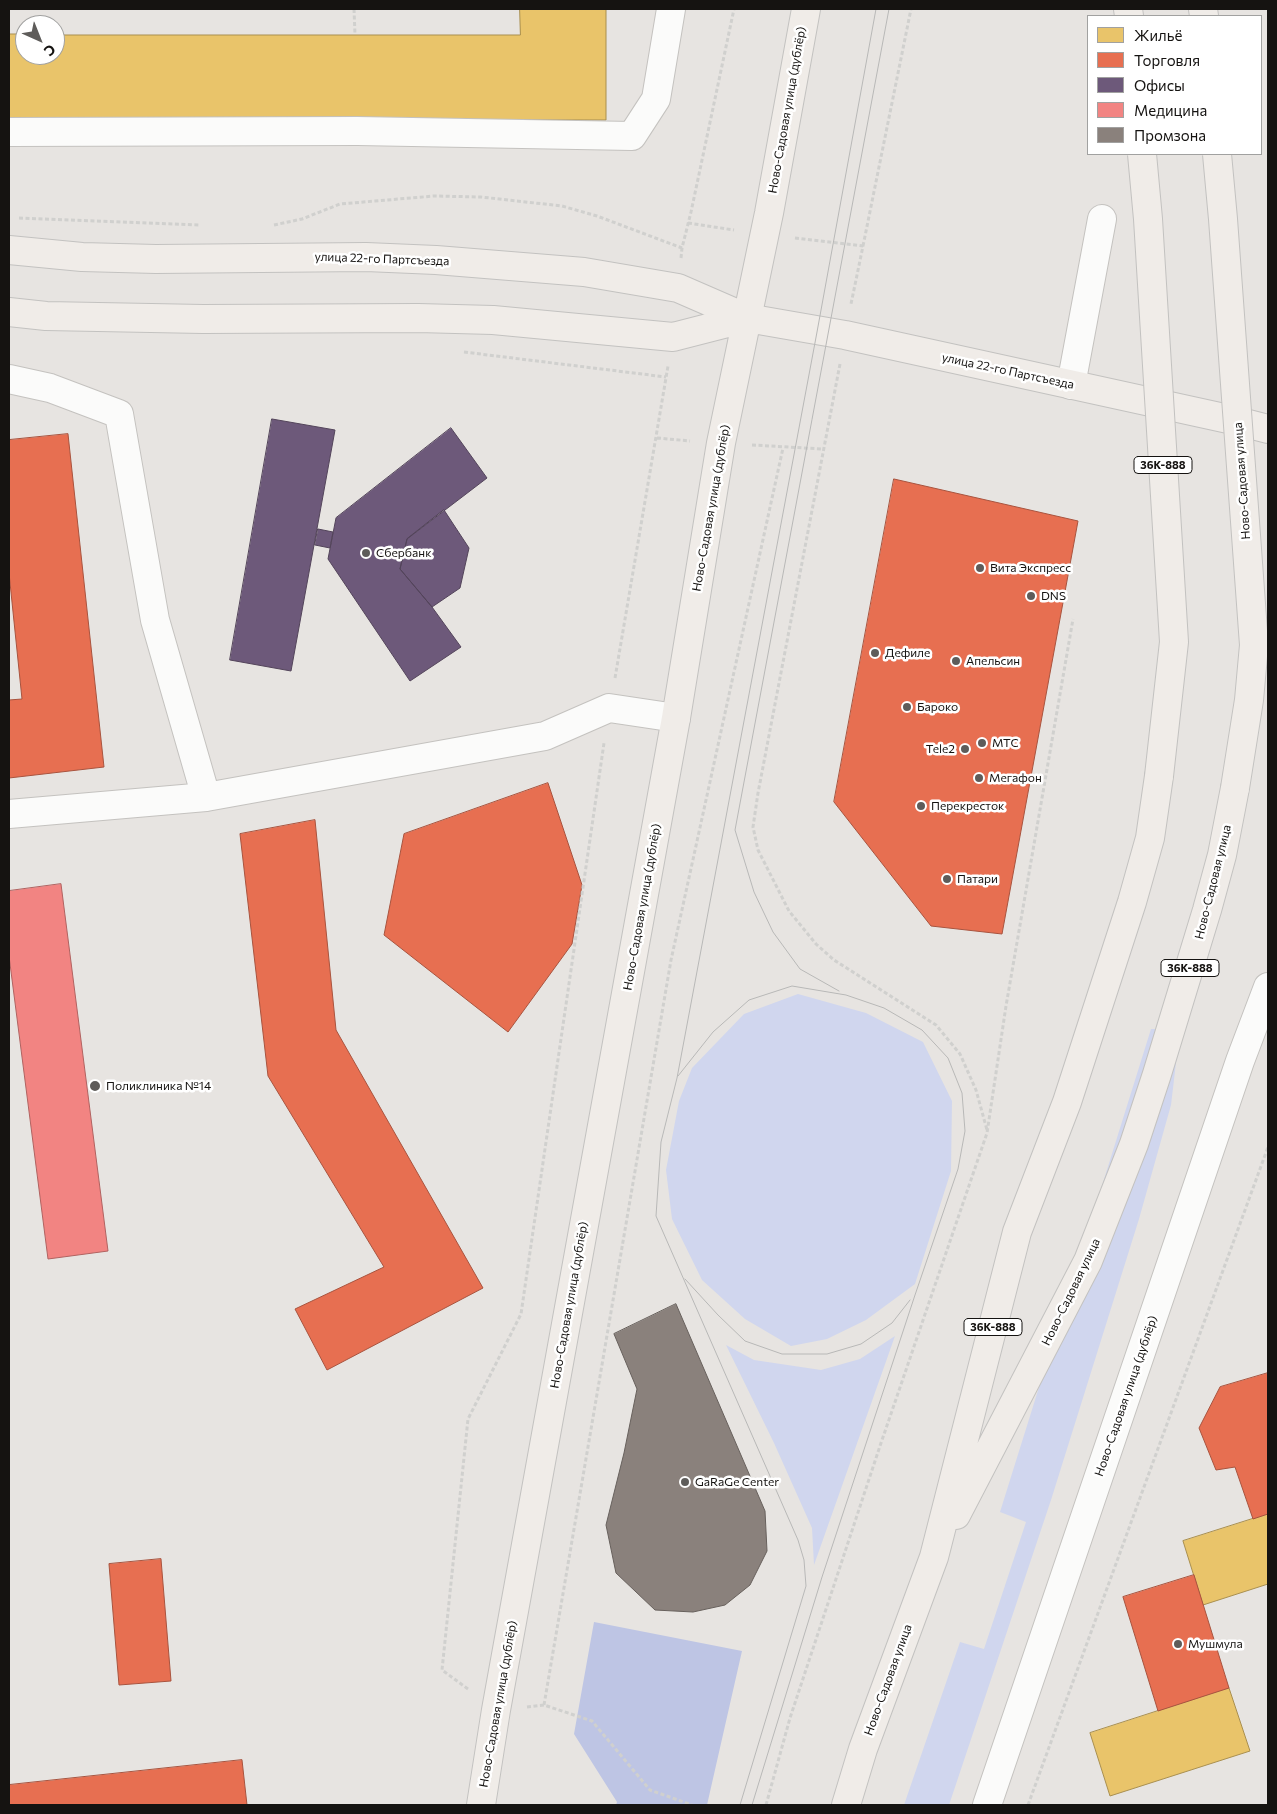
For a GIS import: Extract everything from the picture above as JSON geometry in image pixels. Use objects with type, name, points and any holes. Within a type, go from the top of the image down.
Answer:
[{"type":"main road","name":"Ново-Садовая улица (дублёр)","points":[[481,1805],[496,1710],[676,718],[721,443],[764,234],[806,9]]},
{"type":"main road","name":"Ново-Садовая улица","points":[[846,1805],[863,1749],[934,1557],[1018,1232],[1067,1102],[1132,902],[1150,838],[1174,642],[1148,219],[1142,155]]},
{"type":"main road","name":"Ново-Садовая улица","points":[[934,1557],[1088,1261],[1134,1144],[1157,1074],[1222,855],[1248,700],[1254,645],[1217,155]]},
{"type":"main road","name":"улица 22-го Партсъезда","points":[[9,250],[92,257],[366,257],[436,260],[584,272],[678,288],[747,318],[845,335],[1268,429]]},
{"type":"main road","name":"улица 22-го Партсъезда","points":[[9,312],[46,316],[164,318],[418,318],[492,320],[673,336],[747,318]]},
{"type":"street","points":[[9,132],[357,132],[632,136],[656,99],[672,9]]},
{"type":"street","points":[[1071,385],[1102,219]]},
{"type":"street","points":[[9,379],[50,388],[119,414],[155,620],[206,797]]},
{"type":"street","points":[[9,814],[206,797],[545,736],[609,708],[676,718]]},
{"type":"street","name":"Ново-Садовая улица (дублёр)","points":[[987,1805],[1240,1061],[1268,987]]},
{"type":"path","points":[[354,9],[355,35]]},
{"type":"path","points":[[678,288],[682,248],[734,9]]},
{"type":"path","points":[[910,9],[845,335],[759,784],[753,827],[758,850],[789,911],[816,944],[834,960],[865,981],[896,998],[936,1025],[960,1054],[976,1090],[987,1133]]},
{"type":"path","points":[[270,226],[302,219],[340,204],[434,196],[481,196],[562,206],[597,216],[682,248]]},
{"type":"path","points":[[18,218],[204,226]]},
{"type":"path","points":[[688,223],[863,246],[862,252]]},
{"type":"path","points":[[673,336],[609,708],[520,1314],[468,1419],[442,1670],[496,1710],[544,1706],[592,1721],[650,1790],[692,1805]]},
{"type":"path","points":[[544,1706],[671,960],[783,448]]},
{"type":"path","points":[[766,1805],[799,1690],[987,1133],[1007,996],[1073,619]]},
{"type":"path","points":[[1028,1805],[1268,1147]]},
{"type":"shaded area","points":[[798,994],[866,1013],[923,1042],[952,1101],[951,1171],[915,1284],[866,1320],[827,1339],[791,1346],[745,1319],[702,1280],[672,1219],[666,1170],[679,1101],[692,1068],[744,1014]]},
{"type":"shaded area","points":[[1151,1029],[1180,1029],[1171,1105],[1139,1219],[1051,1500],[949,1805],[904,1805],[960,1642],[984,1649],[1026,1522],[1000,1512]]},
{"type":"shaded area","points":[[895,1336],[814,1565],[812,1528],[774,1443],[726,1345],[754,1360],[821,1370],[860,1359]]},
{"type":"shaded area","points":[[594,1622],[742,1651],[707,1805],[616,1805],[617,1802],[574,1734]]},
{"type":"building: Жильё","points":[[520,9],[606,9],[606,120],[9,119],[9,34],[15,34],[15,65],[65,65],[65,35],[520,35]]},
{"type":"building: Жильё","points":[[1268,1514],[1268,1584],[1203,1605],[1183,1541]]},
{"type":"building: Жильё","points":[[1229,1688],[1250,1751],[1110,1796],[1090,1733]]},
{"type":"building: Торговля","points":[[68,434],[104,767],[9,778],[9,700],[22,699],[9,573],[9,440]]},
{"type":"building: Торговля","name":"Апельсин","points":[[894,479],[1078,521],[1002,934],[931,926],[834,802]]},
{"type":"building: Торговля","points":[[548,783],[582,885],[572,944],[508,1032],[384,935],[404,834]]},
{"type":"building: Торговля","points":[[315,820],[336,1030],[483,1288],[327,1370],[295,1309],[384,1267],[268,1076],[240,834]]},
{"type":"building: Торговля","points":[[1268,1373],[1268,1514],[1253,1519],[1235,1467],[1216,1470],[1199,1428],[1220,1387]]},
{"type":"building: Торговля","points":[[161,1559],[171,1681],[119,1685],[109,1564]]},
{"type":"building: Торговля","points":[[1194,1575],[1229,1688],[1158,1711],[1123,1597]]},
{"type":"building: Торговля","points":[[242,1760],[247,1805],[9,1805],[9,1785]]},
{"type":"building: Офисы","points":[[272,419],[335,430],[291,671],[230,660]]},
{"type":"building: Офисы","name":"Сбербанк","points":[[451,428],[487,478],[407,539],[400,569],[432,607],[461,647],[410,681],[328,559],[336,518]]},
{"type":"building: Офисы","points":[[444,510],[469,548],[460,588],[432,607],[400,569],[407,539]]},
{"type":"building: Офисы","points":[[318,529],[333,532],[330,548],[315,545]]},
{"type":"building: Медицина","points":[[61,884],[108,1251],[48,1259],[9,956],[9,891]]},
{"type":"building: Промзона","name":"GaRaGe Center","points":[[676,1304],[765,1511],[767,1551],[750,1585],[725,1605],[693,1612],[655,1610],[616,1573],[606,1525],[624,1453],[637,1389],[614,1334]]},
{"type":"tram line","points":[[740,1805],[806,1586],[804,1560],[798,1540],[656,1216],[661,1142],[677,1078],[876,9]]},
{"type":"tram line","points":[[839,991],[800,969],[773,932],[754,892],[735,830],[889,9]]},
{"type":"tram line","points":[[678,1076],[713,1032],[749,1000],[792,986],[846,995],[884,1008],[922,1030],[948,1058],[962,1093],[965,1131],[958,1169],[822,1577],[752,1805]]},
{"type":"tram line","points":[[685,1279],[745,1341],[782,1354],[827,1354],[861,1344],[892,1323],[910,1300]]},
{"type":"place","name":"Сбербанк","points":[[366,553]]},
{"type":"place","name":"Вита Экспресс","points":[[980,568]]},
{"type":"place","name":"DNS","points":[[1031,596]]},
{"type":"place","name":"Дефиле","points":[[875,653]]},
{"type":"place","name":"Апельсин","points":[[956,661]]},
{"type":"place","name":"Бароко","points":[[907,707]]},
{"type":"place","name":"МТС","points":[[982,743]]},
{"type":"place","name":"Tele2","points":[[965,749]]},
{"type":"place","name":"Мегафон","points":[[979,778]]},
{"type":"place","name":"Перекресток","points":[[921,806]]},
{"type":"place","name":"Патари","points":[[947,879]]},
{"type":"place","name":"Поликлиника №14","points":[[95,1086]]},
{"type":"place","name":"GaRaGe Center","points":[[685,1482]]},
{"type":"place","name":"Мушмула","points":[[1178,1644]]}]
